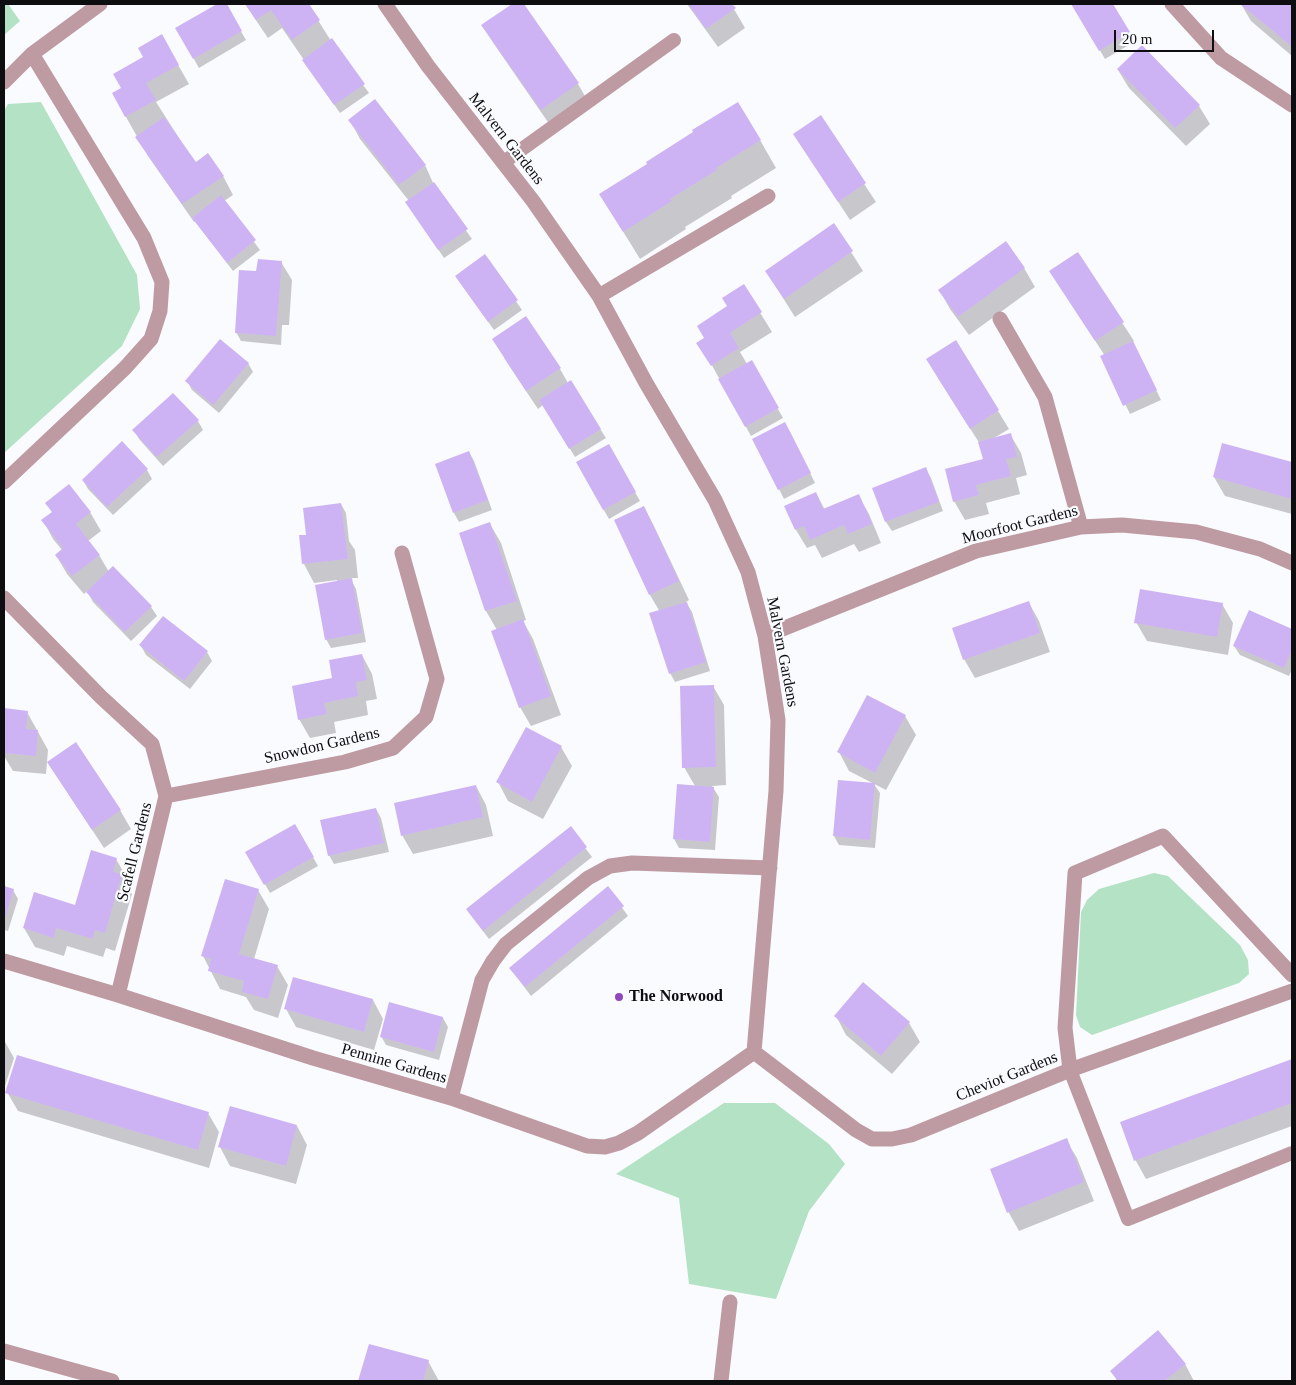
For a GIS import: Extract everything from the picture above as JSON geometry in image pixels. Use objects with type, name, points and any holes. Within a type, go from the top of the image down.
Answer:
[{"type":"street","points":[[4,82],[32,54],[100,4]]},
{"type":"street","name":"Malvern Gardens","points":[[385,4],[428,66],[534,201],[599,296],[646,383],[715,500],[748,572],[765,636],[778,720],[776,791],[754,1052]]},
{"type":"street","points":[[1172,4],[1221,58],[1292,105]]},
{"type":"street","points":[[4,482],[125,368],[151,339],[160,312],[162,282],[144,238],[32,54]]},
{"type":"street","points":[[599,296],[768,196]]},
{"type":"street","points":[[1000,319],[1045,397],[1081,527]]},
{"type":"street","name":"Moorfoot Gardens","points":[[765,636],[976,551],[1081,527],[1122,525],[1196,532],[1260,549],[1292,563]]},
{"type":"street","name":"Snowdon Gardens","points":[[166,796],[345,762],[393,748],[426,717],[437,679],[402,553]]},
{"type":"street","name":"Scafell Gardens","points":[[4,598],[101,697],[152,744],[166,796],[118,995]]},
{"type":"street","points":[[1070,1070],[1065,1028],[1075,873],[1163,836],[1292,975]]},
{"type":"street","points":[[451,1098],[482,980],[493,961],[506,944],[588,878],[610,866],[632,864],[770,868]]},
{"type":"street","name":"Pennine Gardens","points":[[4,961],[118,995],[313,1058],[451,1098],[587,1146],[605,1146],[619,1143],[754,1052]]},
{"type":"street","name":"Cheviot Gardens","points":[[754,1052],[856,1130],[872,1138],[892,1139],[911,1135],[1070,1070],[1292,991]]},
{"type":"street","points":[[721,1381],[730,1302]]},
{"type":"street","points":[[4,1351],[112,1381]]},
{"type":"lane","points":[[504,162],[674,40]]},
{"type":"lane","points":[[1070,1070],[1128,1219],[1292,1154]]},
{"type":"green space","points":[[4,4],[8,4],[20,21],[4,35]]},
{"type":"green space","points":[[41,102],[137,275],[140,309],[122,346],[4,453],[4,111],[8,104]]},
{"type":"green space","points":[[1154,873],[1168,876],[1240,945],[1248,960],[1249,974],[1239,983],[1092,1035],[1080,1027],[1076,1015],[1081,912],[1087,900],[1099,889]]},
{"type":"green space","points":[[724,1103],[775,1103],[829,1144],[845,1164],[809,1211],[776,1299],[689,1284],[679,1198],[616,1174]]},
{"type":"building","points":[[217,4],[227,4],[242,31],[193,59],[175,28]]},
{"type":"building","points":[[245,4],[309,4],[320,20],[292,40],[271,10],[256,20]]},
{"type":"building","points":[[512,4],[524,4],[579,83],[541,110],[481,25]]},
{"type":"building","points":[[688,4],[732,4],[736,8],[706,29]]},
{"type":"building","points":[[1071,4],[1113,4],[1130,32],[1099,51]]},
{"type":"building","points":[[1240,4],[1292,4],[1292,47],[1271,29]]},
{"type":"building","points":[[162,34],[179,65],[146,83],[156,100],[125,117],[112,93],[121,88],[113,74],[143,57],[138,48]]},
{"type":"building","points":[[332,38],[365,84],[334,105],[302,60]]},
{"type":"building","points":[[1142,45],[1200,105],[1175,128],[1117,69]]},
{"type":"building","points":[[375,99],[426,165],[399,185],[348,120]]},
{"type":"building","points":[[738,102],[761,140],[716,168],[717,170],[670,199],[672,201],[623,232],[599,194],[647,164],[646,162],[693,132],[692,130]]},
{"type":"building","points":[[821,115],[866,183],[838,202],[793,134]]},
{"type":"building","points":[[164,117],[196,162],[208,153],[224,176],[182,204],[135,137]]},
{"type":"building","points":[[434,182],[468,229],[438,250],[405,202]]},
{"type":"building","points":[[221,195],[256,240],[227,263],[192,218]]},
{"type":"building","points":[[834,223],[853,251],[784,299],[765,271]]},
{"type":"building","points":[[1006,241],[1025,268],[958,317],[938,290]]},
{"type":"building","points":[[1078,252],[1124,322],[1095,341],[1049,271]]},
{"type":"building","points":[[485,254],[518,300],[488,322],[455,276]]},
{"type":"building","points":[[258,259],[282,261],[276,336],[235,333],[239,270],[256,271]]},
{"type":"building","points":[[744,284],[762,312],[730,333],[739,348],[711,366],[696,343],[704,338],[697,326],[727,306],[722,298]]},
{"type":"building","points":[[526,316],[561,368],[526,391],[492,339]]},
{"type":"building","points":[[220,339],[249,363],[213,405],[185,381]]},
{"type":"building","points":[[956,340],[999,410],[970,429],[926,359]]},
{"type":"building","points":[[1133,341],[1157,390],[1123,406],[1100,356]]},
{"type":"building","points":[[752,360],[779,408],[745,427],[718,379]]},
{"type":"building","points":[[571,380],[601,429],[569,449],[539,400]]},
{"type":"building","points":[[173,393],[199,420],[157,457],[132,430]]},
{"type":"building","points":[[785,422],[811,473],[778,490],[752,439]]},
{"type":"building","points":[[1011,433],[1017,457],[1006,459],[1011,476],[976,485],[979,495],[953,502],[945,469],[983,459],[978,442]]},
{"type":"building","points":[[122,441],[148,469],[107,507],[82,480]]},
{"type":"building","points":[[1222,443],[1292,462],[1292,499],[1213,477]]},
{"type":"building","points":[[609,444],[636,492],[603,510],[576,462]]},
{"type":"building","points":[[469,451],[488,500],[453,513],[435,464]]},
{"type":"building","points":[[926,467],[939,502],[885,522],[872,488]]},
{"type":"building","points":[[69,484],[91,512],[76,524],[100,555],[72,576],[55,555],[63,548],[41,520],[52,512],[45,503]]},
{"type":"building","points":[[816,492],[823,509],[859,494],[872,524],[848,534],[844,525],[810,540],[804,526],[795,530],[784,506]]},
{"type":"building","points":[[341,503],[348,559],[302,564],[299,535],[306,535],[303,508]]},
{"type":"building","points":[[644,506],[679,581],[649,595],[614,520]]},
{"type":"building","points":[[490,522],[517,601],[485,611],[459,533]]},
{"type":"building","points":[[113,566],[152,606],[125,632],[86,592]]},
{"type":"building","points":[[352,578],[362,633],[325,640],[315,585]]},
{"type":"building","points":[[1140,589],[1223,603],[1217,637],[1134,623]]},
{"type":"building","points":[[1029,601],[1040,633],[963,660],[952,628]]},
{"type":"building","points":[[687,602],[706,662],[669,674],[649,613]]},
{"type":"building","points":[[1249,610],[1292,629],[1292,650],[1284,668],[1233,646]]},
{"type":"building","points":[[163,616],[208,651],[184,681],[139,645]]},
{"type":"building","points":[[523,619],[551,696],[519,708],[491,631]]},
{"type":"building","points":[[362,654],[367,680],[356,682],[358,696],[324,703],[327,714],[298,720],[292,686],[332,678],[329,660]]},
{"type":"building","points":[[714,685],[716,767],[682,768],[680,686]]},
{"type":"building","points":[[867,695],[906,715],[875,773],[837,752]]},
{"type":"building","points":[[4,708],[28,711],[26,729],[38,730],[36,756],[4,753]]},
{"type":"building","points":[[526,727],[562,746],[532,802],[496,782]]},
{"type":"building","points":[[76,742],[121,810],[92,830],[47,762]]},
{"type":"building","points":[[838,780],[875,783],[870,840],[833,836]]},
{"type":"building","points":[[677,784],[714,787],[710,842],[673,839]]},
{"type":"building","points":[[476,785],[483,817],[401,836],[394,803]]},
{"type":"building","points":[[376,808],[384,843],[328,856],[320,820]]},
{"type":"building","points":[[295,824],[314,857],[264,885],[245,852]]},
{"type":"building","points":[[571,826],[587,847],[483,931],[466,909]]},
{"type":"building","points":[[91,850],[117,858],[113,872],[122,874],[105,933],[95,930],[93,939],[56,928],[54,938],[23,928],[34,892],[75,905]]},
{"type":"building","points":[[225,879],[259,889],[239,954],[278,965],[268,999],[242,992],[244,981],[208,971],[211,959],[201,956]]},
{"type":"building","points":[[4,886],[14,889],[4,921]]},
{"type":"building","points":[[608,886],[624,906],[525,987],[509,968]]},
{"type":"building","points":[[293,977],[373,999],[364,1032],[284,1009]]},
{"type":"building","points":[[863,982],[910,1022],[881,1056],[834,1016]]},
{"type":"building","points":[[389,1002],[443,1017],[434,1052],[380,1037]]},
{"type":"building","points":[[17,1055],[209,1112],[198,1150],[5,1093]]},
{"type":"building","points":[[1292,1059],[1292,1103],[1134,1161],[1120,1122]]},
{"type":"building","points":[[230,1106],[297,1125],[286,1166],[218,1147]]},
{"type":"building","points":[[1067,1138],[1084,1182],[1007,1213],[990,1169]]},
{"type":"building","points":[[1158,1330],[1186,1364],[1164,1381],[1118,1381],[1110,1371]]},
{"type":"building","points":[[369,1344],[429,1360],[423,1381],[358,1381]]},
{"type":"place","name":"The Norwood","points":[[619,997]]}]
